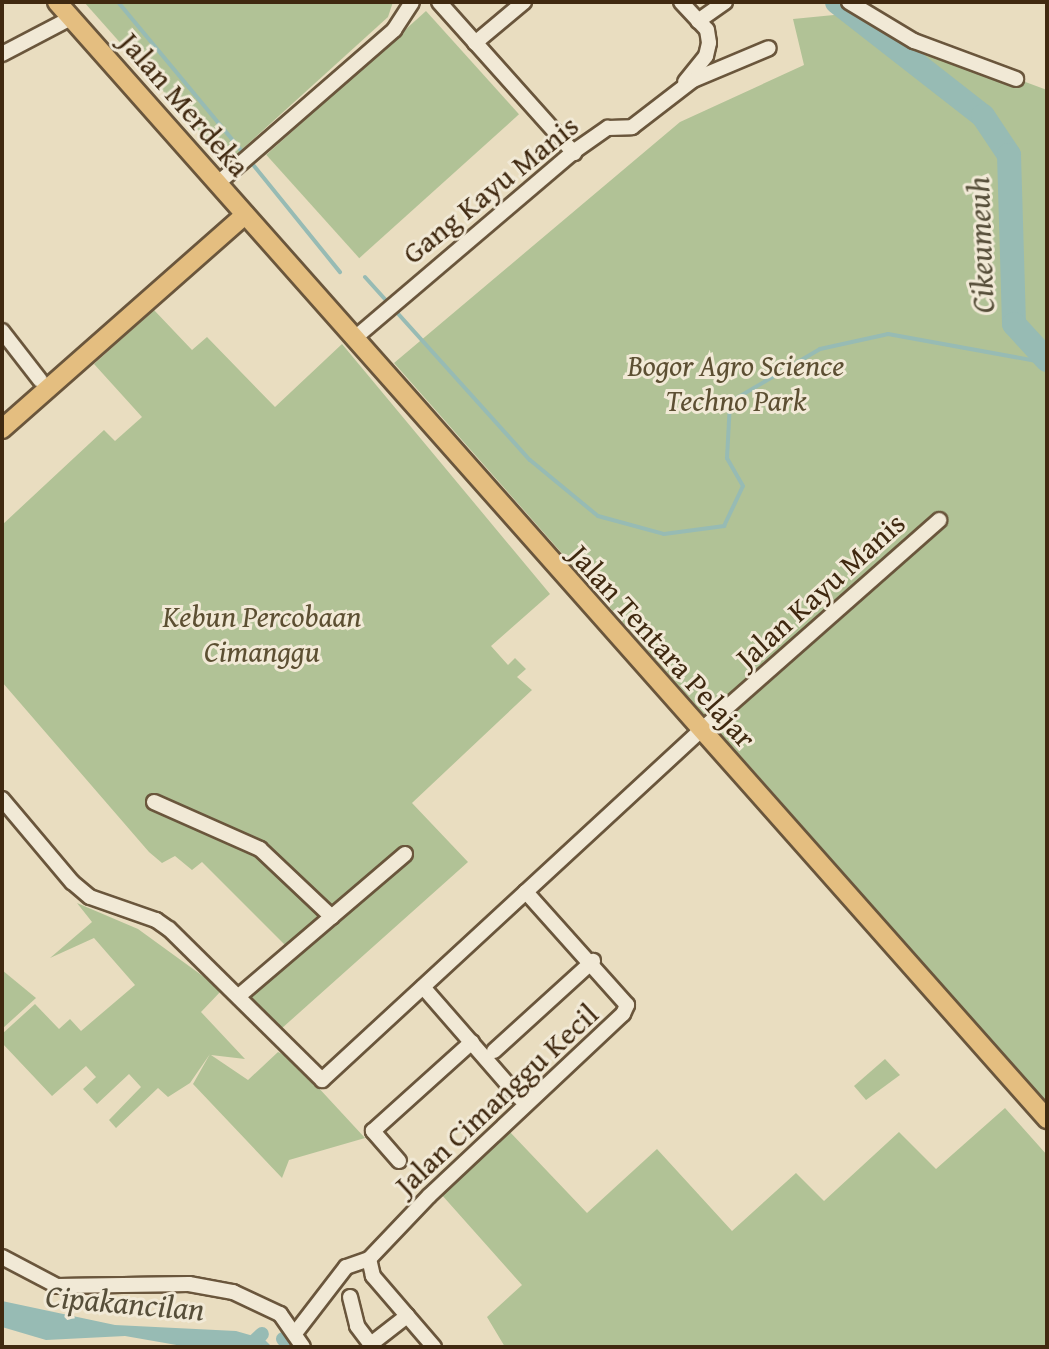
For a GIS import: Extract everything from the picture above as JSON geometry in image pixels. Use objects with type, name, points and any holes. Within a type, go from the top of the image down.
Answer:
[{"type":"main road","name":"Jalan Merdeka","points":[[57,2],[242,211]]},
{"type":"main road","points":[[2,429],[147,294],[242,211]]},
{"type":"main road","name":"Jalan Tentara Pelajar","points":[[242,211],[1047,1119]]},
{"type":"main road","points":[[2,413],[147,294]]},
{"type":"street","points":[[217,184],[394,30],[412,2]]},
{"type":"street","points":[[439,2],[574,153]]},
{"type":"street","points":[[475,43],[524,2]]},
{"type":"street","points":[[681,2],[707,30],[706,56],[682,86]]},
{"type":"street","points":[[698,21],[725,2]]},
{"type":"street","points":[[849,2],[914,41],[1016,79]]},
{"type":"street","points":[[2,54],[71,18]]},
{"type":"street","name":"Gang Kayu Manis","points":[[356,337],[410,286],[608,128],[632,127],[682,86],[769,48]]},
{"type":"street","points":[[2,331],[40,380]]},
{"type":"street","name":"Jalan Kayu Manis","points":[[700,731],[939,520]]},
{"type":"street","points":[[2,799],[81,890],[156,920],[240,995],[322,1080],[700,731]]},
{"type":"street","points":[[154,802],[260,849],[332,917]]},
{"type":"street","points":[[240,995],[405,854]]},
{"type":"street","name":"Jalan Cimanggu Kecil","points":[[296,1332],[346,1267],[369,1259],[429,1196],[623,1014],[623,995],[526,892]]},
{"type":"street","points":[[494,1051],[593,961]]},
{"type":"street","points":[[423,987],[520,1098]]},
{"type":"street","points":[[399,1161],[373,1131],[472,1042]]},
{"type":"street","points":[[2,1257],[57,1286],[189,1284],[233,1292],[280,1314],[296,1332],[303,1347]]},
{"type":"street","points":[[369,1259],[373,1276],[434,1347]]},
{"type":"street","points":[[350,1297],[357,1326],[372,1346],[407,1316]]},
{"type":"green space","points":[[84,2],[393,2],[388,17],[227,163]]},
{"type":"green space","points":[[426,11],[519,114],[359,258],[266,155]]},
{"type":"green space","name":"Bogor Agro Science Techno Park","points":[[844,14],[1047,90],[1047,1103],[394,363],[680,122],[804,65],[793,19]]},
{"type":"green space","name":"Kebun Percobaan Cimanggu","points":[[154,310],[192,350],[207,337],[275,407],[342,344],[550,594],[491,646],[508,665],[515,658],[526,669],[517,677],[532,690],[412,803],[468,862],[281,1029],[245,990],[289,949],[202,862],[192,870],[175,856],[162,863],[149,852],[2,682],[2,525],[104,430],[115,441],[142,417],[94,364]]},
{"type":"green space","points":[[77,903],[138,929],[222,990],[201,1012],[245,1059],[211,1055],[248,1080],[278,1052],[291,1058],[365,1138],[289,1160],[282,1178],[193,1084],[210,1054],[190,1083],[168,1097],[158,1088],[116,1128],[109,1120],[141,1087],[129,1074],[97,1104],[83,1089],[96,1077],[86,1066],[52,1096],[2,1043],[2,1034],[35,1004],[59,1029],[70,1019],[81,1031],[135,985],[94,938],[50,958],[92,922]]},
{"type":"green space","points":[[2,970],[36,998],[2,1029]]},
{"type":"green space","points":[[885,1059],[900,1075],[866,1100],[854,1086]]},
{"type":"green space","points":[[1005,1108],[1047,1155],[1047,1347],[505,1347],[487,1317],[522,1285],[441,1194],[509,1131],[587,1213],[657,1149],[732,1231],[796,1173],[824,1201],[899,1132],[936,1169]]},
{"type":"water","points":[[2,1301],[115,1325],[236,1331],[264,1339],[272,1347],[188,1347],[125,1336],[46,1340],[2,1327]]},
{"type":"waterway","points":[[118,2],[244,154]]},
{"type":"waterway","name":"Cikeumeuh","points":[[837,2],[983,116],[1009,155],[1014,324],[1047,360]]},
{"type":"waterway","points":[[250,161],[340,272]]},
{"type":"waterway","points":[[365,277],[530,460],[598,516],[664,534],[724,526],[743,486],[727,458],[730,402],[820,349],[888,334],[1047,363]]},
{"type":"waterway","points":[[248,1347],[262,1334]]},
{"type":"waterway","points":[[283,1339],[290,1347]]},
{"type":"water label","name":"Cipakancilan","points":[[125,1303]]}]
